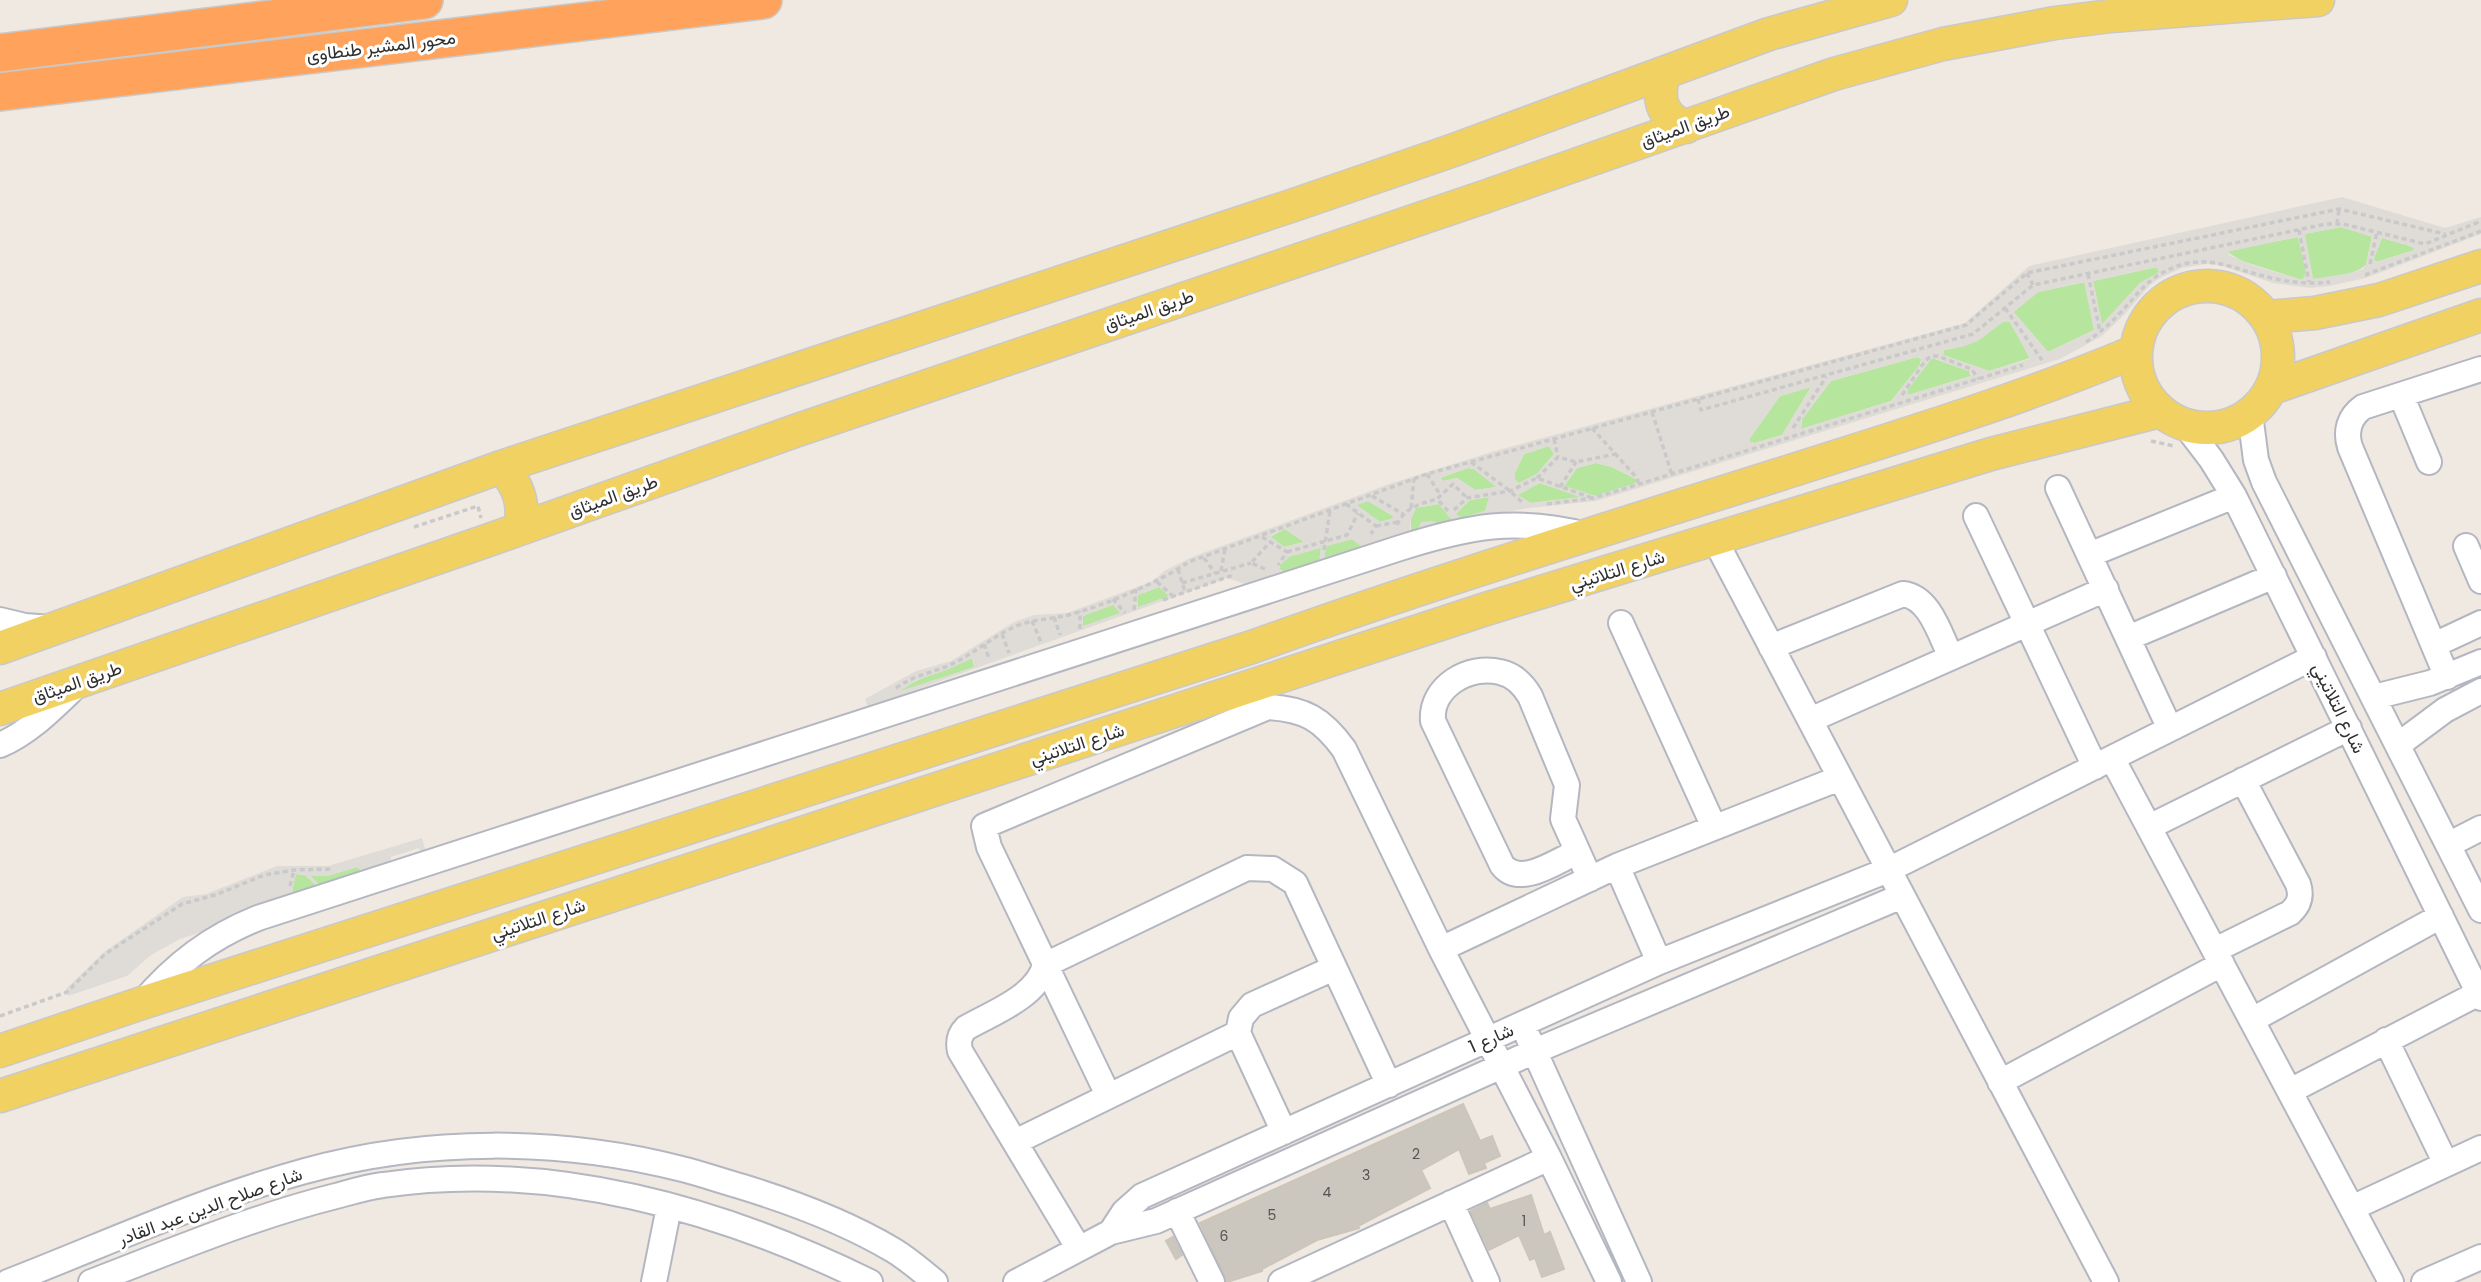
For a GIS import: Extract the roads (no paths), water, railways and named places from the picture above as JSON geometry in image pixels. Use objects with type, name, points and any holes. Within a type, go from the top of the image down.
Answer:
[{"type":"highway","points":[[0,52],[424,0]]},
{"type":"highway","name":"محور المشير طنطاوى","points":[[0,92],[763,0]]},
{"type":"main road","points":[[0,648],[501,467],[1291,206],[1454,150],[1769,34],[1891,0]]},
{"type":"main road","name":"طريق الميثاق","points":[[0,709],[808,426],[1686,127],[1780,91],[1834,74],[1921,50],[1999,33],[2111,16],[2318,0]]},
{"type":"main road","points":[[1664,72],[1660,96],[1662,106],[1668,116],[1686,127]]},
{"type":"main road","points":[[1291,206],[1308,256]]},
{"type":"main road","points":[[2267,317],[2315,313],[2379,300],[2481,266]]},
{"type":"main road","points":[[2205,285],[2234,290],[2246,297],[2267,317],[2274,331],[2278,352],[2277,374],[2266,398],[2250,414],[2225,426],[2183,429],[2143,390],[2138,377],[2136,351],[2144,323],[2153,310],[2176,292],[2205,285]]},
{"type":"main road","points":[[2272,388],[2481,315]]},
{"type":"main road","points":[[0,1051],[1239,651],[1382,600],[1945,422],[2060,382],[2136,351]]},
{"type":"main road","name":"شارع التلاتيني","points":[[0,1096],[1475,613],[1991,454],[2183,429]]},
{"type":"main road","points":[[501,467],[509,475],[520,495],[520,528]]},
{"type":"street","points":[[2447,677],[2348,440],[2349,425],[2363,407],[2481,369]]},
{"type":"street","points":[[2401,395],[2430,461]]},
{"type":"street","name":"شارع التلاتيني","points":[[2250,414],[2256,460],[2264,482],[2481,910]]},
{"type":"street","name":"شارع التلاتيني","points":[[2183,429],[2234,496],[2480,995]]},
{"type":"street","points":[[2058,488],[2170,729]]},
{"type":"street","points":[[2090,555],[2234,496]]},
{"type":"street","points":[[1976,516],[2028,623],[2103,762],[2150,827],[2391,1282]]},
{"type":"street","points":[[142,1003],[158,984],[194,952],[258,918],[1400,548],[1449,533],[1495,525],[1541,526],[1587,535]]},
{"type":"street","points":[[1715,540],[2106,1282]]},
{"type":"street","points":[[2466,546],[2481,581]]},
{"type":"street","points":[[2128,638],[2274,576]]},
{"type":"street","points":[[1810,720],[2106,589]]},
{"type":"street","points":[[1771,647],[1903,594],[1911,595],[1924,605],[1951,657]]},
{"type":"street","points":[[0,620],[25,626],[56,628]]},
{"type":"street","points":[[1621,622],[1714,827]]},
{"type":"street","points":[[2434,645],[2481,624]]},
{"type":"street","name":"شارع 1","points":[[1111,1232],[1124,1212],[1142,1196],[1659,962],[1888,870],[2314,657]]},
{"type":"street","points":[[2374,697],[2412,689],[2481,662]]},
{"type":"street","points":[[1577,852],[1522,875],[1510,873],[1502,865],[1433,721],[1437,696],[1448,684],[1489,670],[1508,675],[1524,687],[1564,778],[1567,793],[1563,819],[1590,879]]},
{"type":"street","points":[[0,745],[13,740],[39,720],[82,680]]},
{"type":"street","points":[[2412,689],[2427,721]]},
{"type":"street","points":[[2398,745],[2427,721],[2481,691]]},
{"type":"street","points":[[1108,1095],[989,847],[984,826],[1268,707],[1291,708],[1312,716],[1331,730],[1345,749],[1441,949],[1549,1158],[1609,1282]]},
{"type":"street","points":[[2150,827],[2349,728]]},
{"type":"street","points":[[1441,949],[1617,866],[1840,778]]},
{"type":"street","points":[[2000,1082],[2218,957],[2295,908],[2300,897],[2298,884],[2243,780]]},
{"type":"street","points":[[2448,845],[2481,828]]},
{"type":"street","points":[[1617,866],[1659,962]]},
{"type":"street","points":[[1079,1249],[960,1051],[960,1038],[966,1028],[1024,995],[1042,976],[1045,965],[1247,868],[1273,869],[1295,883],[1389,1085]]},
{"type":"street","name":"شارع 1","points":[[1016,1282],[1111,1232],[1156,1221],[1535,1051],[1902,896]]},
{"type":"street","points":[[2252,1020],[2441,916]]},
{"type":"street","points":[[1284,1132],[1238,1033],[1241,1018],[1252,1005],[1334,968]]},
{"type":"street","points":[[2290,1091],[2386,1040],[2480,995]]},
{"type":"street","points":[[1522,1024],[1639,1282]]},
{"type":"street","points":[[1015,1142],[1238,1033]]},
{"type":"street","points":[[2386,1040],[2446,1164]]},
{"type":"street","name":"شارع صلاح الدين عبد القادر","points":[[8,1282],[234,1193],[306,1170],[381,1155],[456,1147],[532,1147],[607,1154],[681,1168],[824,1214],[895,1251],[935,1282]]},
{"type":"street","points":[[2352,1209],[2481,1148]]},
{"type":"street","points":[[1281,1282],[1549,1158]]},
{"type":"street","name":"شارع صلاح الدين عبد القادر","points":[[91,1282],[246,1223],[314,1202],[382,1185],[461,1179],[533,1182],[602,1189],[746,1228],[810,1253],[870,1282]]},
{"type":"street","points":[[1451,1203],[1488,1282]]},
{"type":"street","points":[[654,1282],[669,1207]]},
{"type":"street","points":[[1177,1211],[1212,1282]]},
{"type":"street","points":[[2424,1282],[2481,1257]]}]
